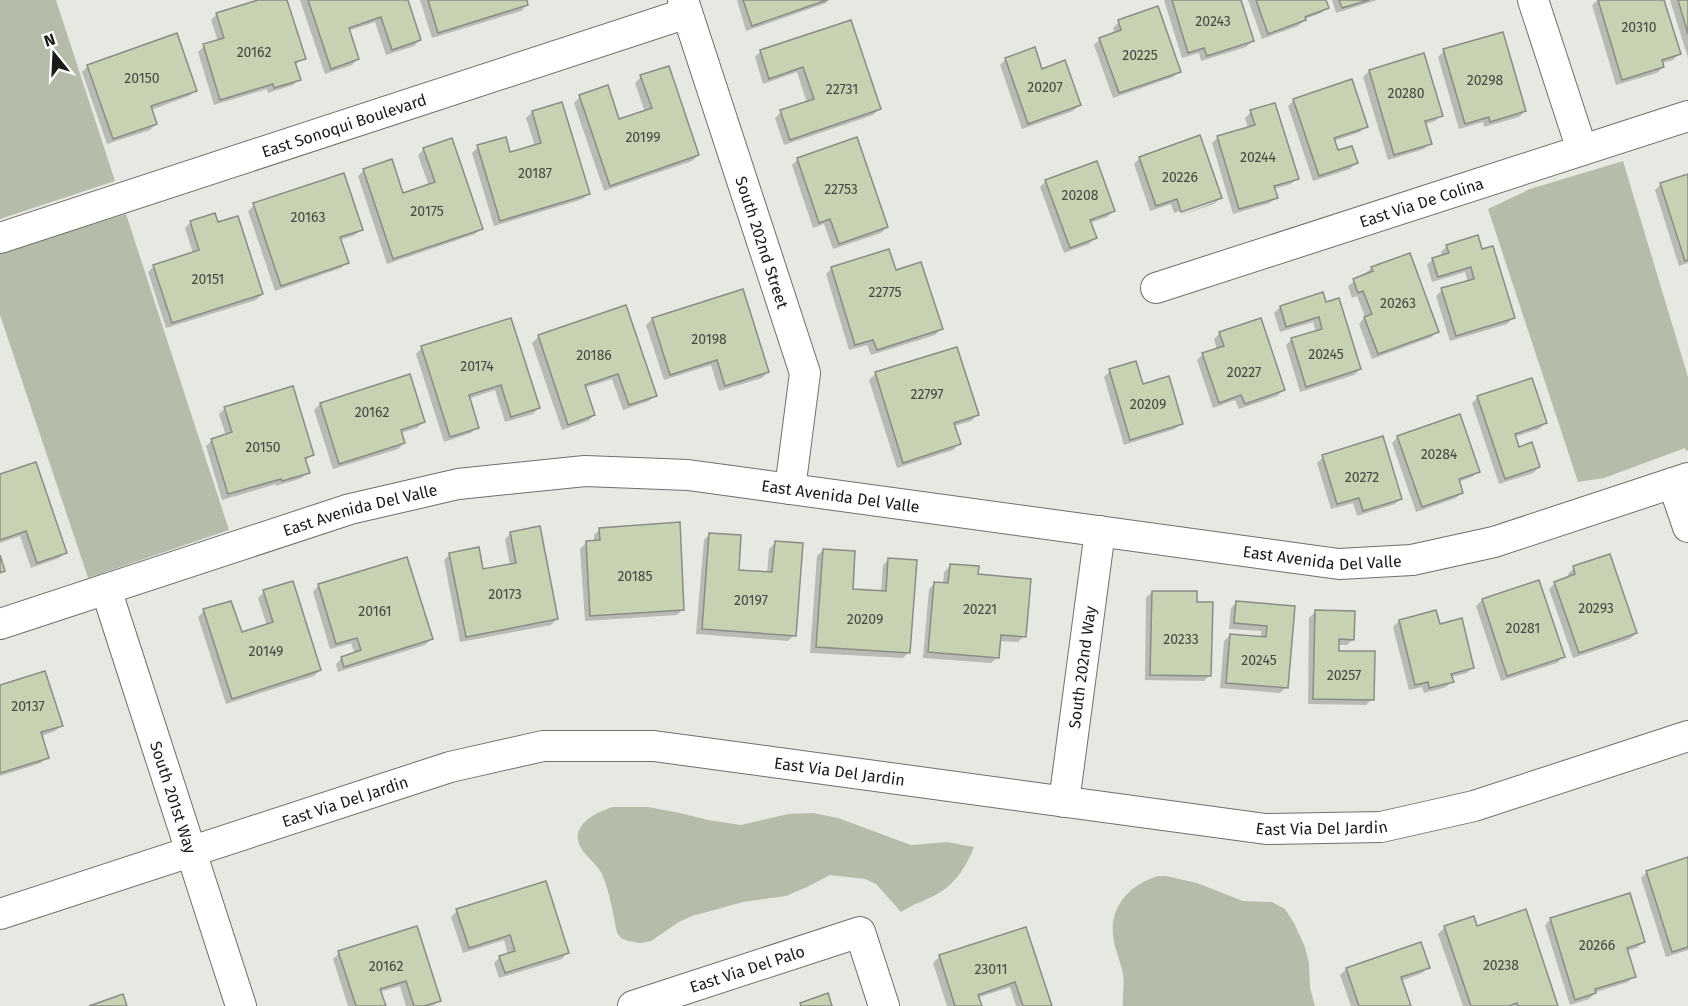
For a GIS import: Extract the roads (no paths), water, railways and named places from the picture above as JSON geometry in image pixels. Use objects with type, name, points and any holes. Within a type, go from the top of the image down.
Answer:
[{"type":"street","points":[[1533,0],[1582,150]]},
{"type":"street","name":"East Sonoqui Boulevard","points":[[0,238],[685,7]]},
{"type":"street","name":"South 202nd Street","points":[[685,7],[805,373],[790,489]]},
{"type":"street","name":"East Via De Colina","points":[[1156,288],[1688,116]]},
{"type":"street","name":"East Avenida Del Valle","points":[[0,624],[350,509],[458,484],[585,471],[688,475],[1339,564],[1412,560],[1494,542],[1680,480]]},
{"type":"street","points":[[1680,480],[1688,527]]},
{"type":"street","name":"South 202nd Way","points":[[1064,802],[1100,531]]},
{"type":"street","name":"South 201st Way","points":[[106,589],[241,1006]]},
{"type":"street","name":"East Via Del Jardin","points":[[0,914],[450,767],[543,746],[654,746],[1266,829],[1381,827],[1474,806],[1688,736]]},
{"type":"street","name":"East Via Del Palo","points":[[633,1006],[860,932],[884,1006]]}]
